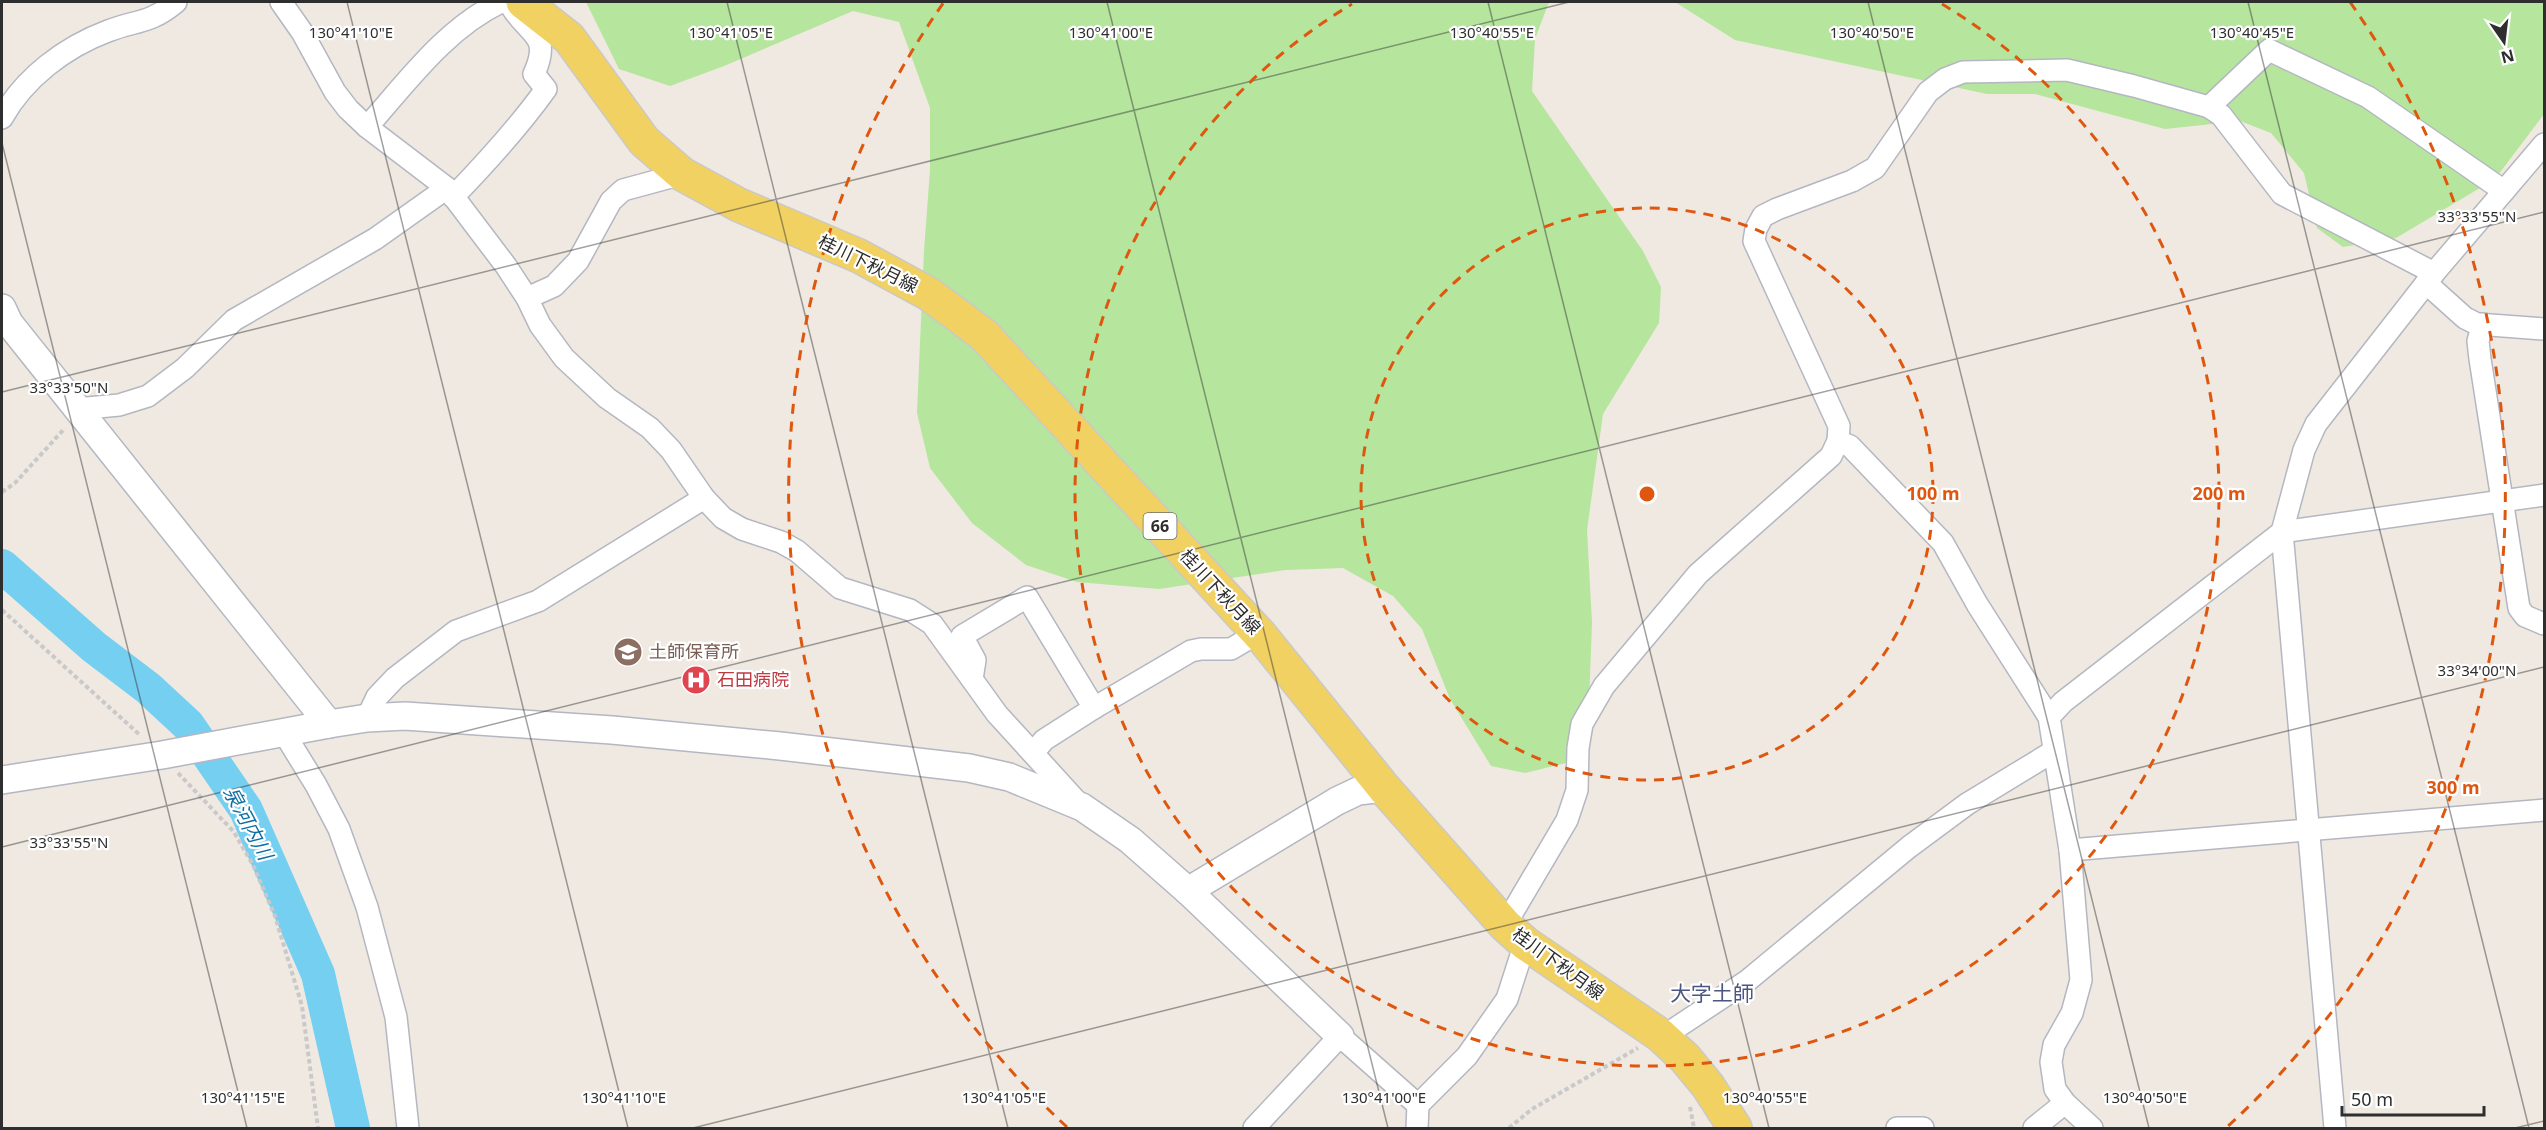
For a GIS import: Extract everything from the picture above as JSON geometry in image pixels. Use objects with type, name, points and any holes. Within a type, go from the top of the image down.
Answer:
[{"type":"main road","name":"桂川下秋月線","points":[[523,2],[569,38],[644,141],[682,174],[739,205],[859,256],[929,294],[984,335],[1258,633],[1384,788],[1515,934],[1662,1037],[1685,1058],[1708,1086],[1736,1128]]},
{"type":"street","points":[[2,118],[34,77],[68,50],[109,30],[153,19],[176,2]]},
{"type":"street","points":[[281,2],[302,32],[335,92],[367,127],[450,193],[506,266],[540,326],[564,358],[607,398],[650,428],[671,450],[704,498],[723,518],[742,529],[781,542],[797,551],[840,588],[910,610],[932,624],[997,714],[1082,807]]},
{"type":"street","points":[[367,127],[449,37],[482,10],[501,2]]},
{"type":"street","points":[[77,409],[119,405],[148,396],[185,368],[234,320],[450,193],[483,166],[527,116],[546,89],[534,74],[541,58],[541,46],[535,34],[518,17],[509,2]]},
{"type":"street","points":[[2209,107],[2269,50],[2368,98],[2504,191]]},
{"type":"street","points":[[1417,1128],[1418,1105],[1467,1056],[1507,999],[1515,934],[1567,820],[1577,790],[1578,748],[1582,724],[1604,687],[1698,573],[1831,456],[1838,441],[1839,426],[1754,241],[1756,229],[1763,216],[1852,181],[1875,168],[1928,93],[1945,79],[1963,72],[2067,70],[2209,107],[2221,115],[2282,194],[2430,278],[2464,318],[2483,324],[2544,329]]},
{"type":"street","points":[[2335,1128],[2282,532],[2304,450],[2316,424],[2430,278],[2544,144]]},
{"type":"street","points":[[526,298],[554,286],[578,261],[611,201],[623,190],[682,174]]},
{"type":"street","points":[[2,308],[9,323],[328,724]]},
{"type":"street","points":[[2483,324],[2478,341],[2480,359],[2519,608],[2525,616],[2544,624]]},
{"type":"street","points":[[1838,441],[1850,446],[1943,543],[1977,604],[2049,717],[2070,850],[2080,980],[2072,1013],[2054,1045],[2051,1062],[2055,1089],[2065,1103],[2092,1128]]},
{"type":"street","points":[[2049,717],[2063,702],[2282,532],[2544,495]]},
{"type":"street","points":[[367,718],[377,697],[394,678],[456,631],[538,601],[704,498]]},
{"type":"street","points":[[972,679],[975,660],[962,636],[1027,597],[1094,708]]},
{"type":"street","points":[[1033,753],[1044,740],[1191,651],[1231,649],[1258,633]]},
{"type":"street","points":[[2,780],[166,754],[328,724],[367,718],[405,716],[612,730],[780,746],[969,768],[1009,777],[1082,807],[1130,840],[1188,891],[1340,1036],[1418,1105]]},
{"type":"street","points":[[284,733],[316,785],[339,829],[367,907],[396,1017],[408,1128]]},
{"type":"street","points":[[1662,1037],[1747,981],[1919,840],[1967,804],[2054,751]]},
{"type":"street","points":[[1188,891],[1337,801],[1358,791],[1384,788]]},
{"type":"street","points":[[2070,850],[2544,810]]},
{"type":"street","points":[[1254,1128],[1340,1036]]},
{"type":"street","points":[[2034,1128],[2065,1103]]},
{"type":"street","points":[[1897,1128],[1923,1128]]},
{"type":"path","points":[[2,492],[15,483],[61,435],[77,409]]},
{"type":"path","points":[[2,610],[166,754],[234,832],[253,865],[270,906],[302,1006],[318,1128]]},
{"type":"path","points":[[1509,1128],[1532,1109],[1662,1037]]},
{"type":"green space","points":[[586,2],[1549,2],[1535,39],[1532,91],[1643,251],[1661,287],[1659,323],[1603,414],[1587,530],[1592,623],[1588,729],[1566,763],[1525,773],[1491,766],[1450,699],[1422,629],[1393,596],[1343,568],[1285,570],[1159,589],[1077,582],[1026,565],[972,523],[930,468],[917,413],[930,170],[930,108],[899,22],[853,11],[724,66],[670,86],[619,69]]},
{"type":"green space","points":[[1675,2],[2544,2],[2544,114],[2495,179],[2396,238],[2343,247],[2317,228],[2304,173],[2271,133],[2240,121],[2165,129],[2035,94],[1987,94],[1735,40]]},
{"type":"waterway","name":"泉河内川","points":[[2,566],[94,647],[148,688],[188,725],[246,810],[318,974],[353,1128]]},
{"type":"place","name":"土師保育所","points":[[628,652]]},
{"type":"place","name":"石田病院","points":[[696,680]]},
{"type":"district","name":"大字土師","points":[[1712,994]]}]
